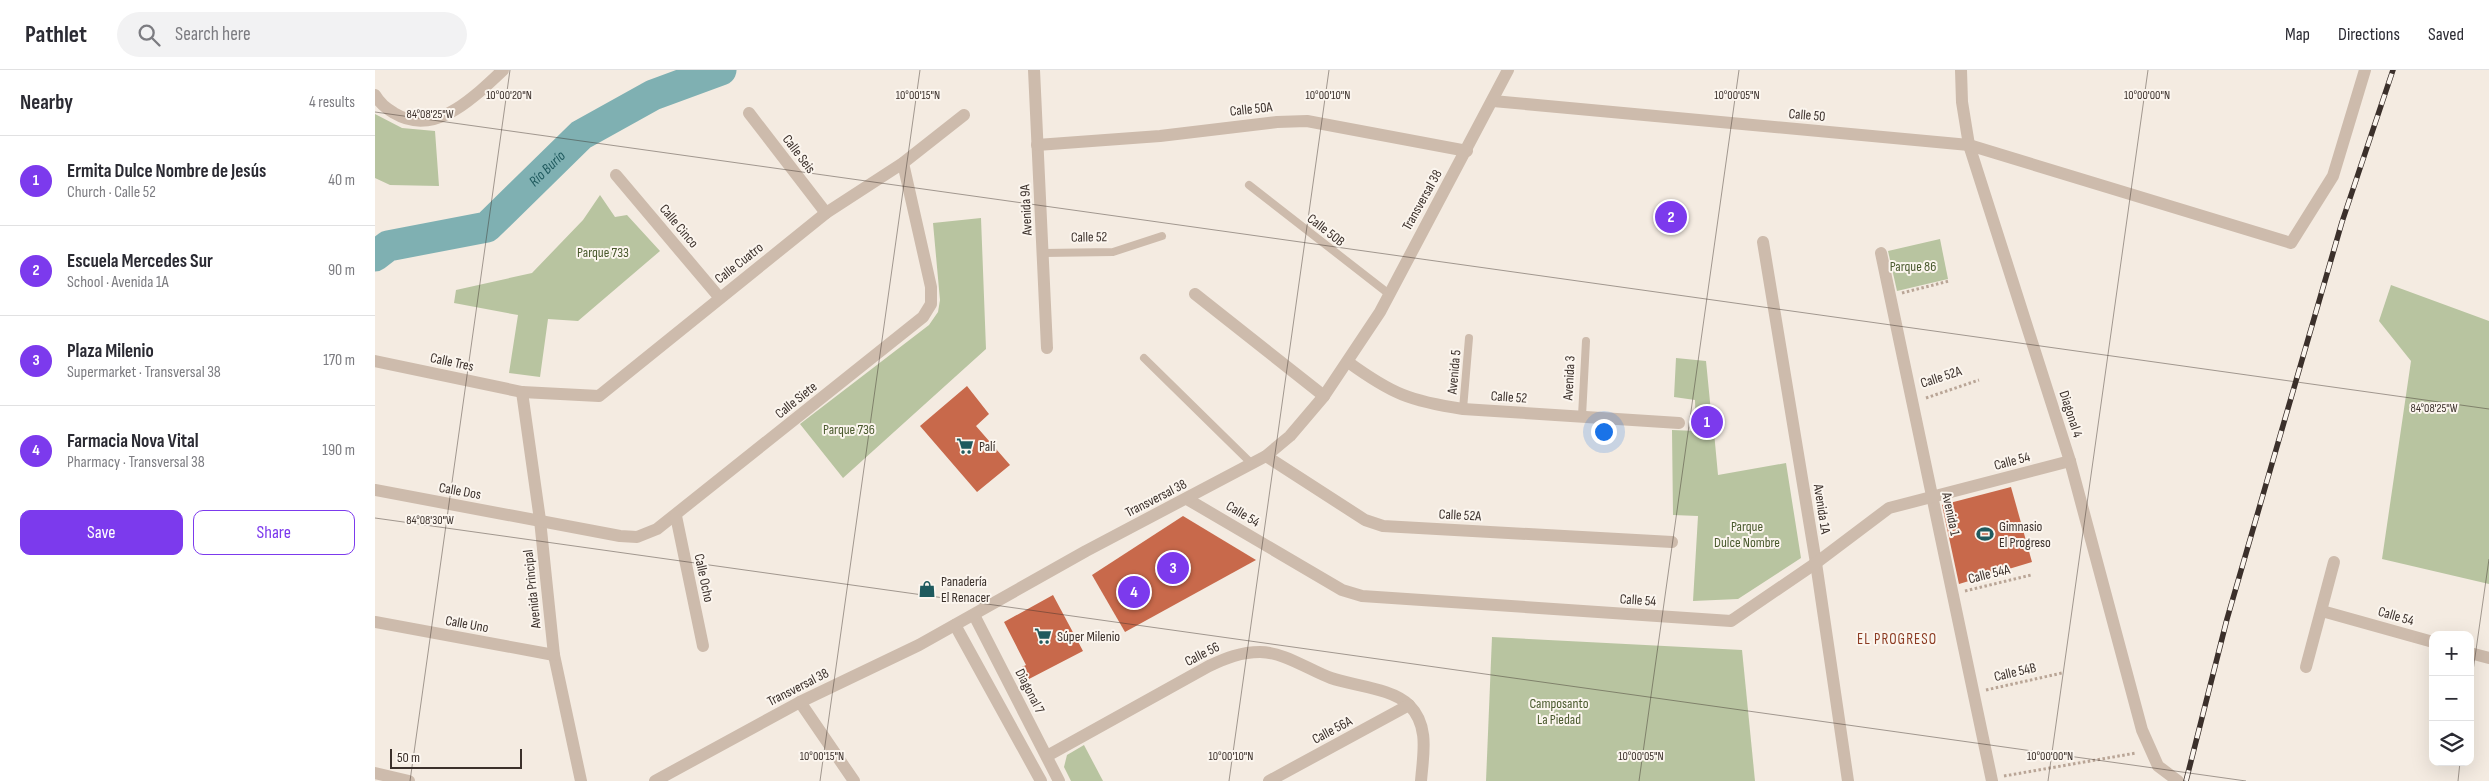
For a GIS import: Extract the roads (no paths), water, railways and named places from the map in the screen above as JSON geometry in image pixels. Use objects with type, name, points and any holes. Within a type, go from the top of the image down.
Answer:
[{"type":"street","points":[[375,95],[389,110],[405,120],[428,122],[447,115],[503,70]]},
{"type":"street","name":"Avenida 9A","points":[[1034,70],[1047,348]]},
{"type":"street","name":"Transversal 38","points":[[655,781],[800,702],[919,645],[1086,551],[1252,464],[1266,456],[1290,436],[1324,396],[1348,362],[1389,294],[1467,151],[1508,70]]},
{"type":"street","name":"Diagonal 4","points":[[1961,70],[1962,102],[1969,145],[2070,461],[2141,730],[2158,766],[2178,781]]},
{"type":"street","name":"Calle 50","points":[[1493,100],[1969,145],[2291,243],[2333,176],[2365,70]]},
{"type":"street","name":"Calle Seis","points":[[749,112],[826,213]]},
{"type":"street","name":"Calle Cuatro","points":[[522,392],[599,396],[719,297],[826,213],[903,163],[964,115]]},
{"type":"street","name":"Calle 50A","points":[[1037,144],[1160,136],[1277,122],[1307,121],[1467,151]]},
{"type":"street","name":"Calle Siete","points":[[540,520],[620,536],[637,537],[657,530],[923,317],[931,304],[931,287],[903,163]]},
{"type":"street","name":"Calle Cinco","points":[[616,175],[719,297]]},
{"type":"street","name":"Avenida 1A","points":[[1763,242],[1816,563],[1848,781]]},
{"type":"street","name":"Avenida 1","points":[[1881,254],[1992,780]]},
{"type":"street","points":[[1195,294],[1324,396]]},
{"type":"street","name":"Calle Tres","points":[[375,361],[522,392]]},
{"type":"street","name":"Calle 52","points":[[1348,362],[1381,386],[1406,398],[1463,409],[1679,423]]},
{"type":"street","name":"Avenida Principal","points":[[522,392],[540,520],[554,655],[581,781]]},
{"type":"street","name":"Calle 52A","points":[[1266,456],[1365,520],[1383,526],[1672,542]]},
{"type":"street","name":"Calle 54","points":[[1187,499],[1342,590],[1362,596],[1731,621],[1816,563],[1889,508],[2070,461]]},
{"type":"street","name":"Calle Dos","points":[[375,490],[540,520]]},
{"type":"street","name":"Calle Ocho","points":[[676,516],[703,646]]},
{"type":"street","points":[[2306,667],[2335,562]]},
{"type":"street","name":"Calle 54","points":[[2322,612],[2429,641]]},
{"type":"street","name":"Diagonal 7","points":[[974,615],[1059,781]]},
{"type":"street","name":"Calle Uno","points":[[375,622],[554,655]]},
{"type":"street","points":[[955,625],[1041,781]]},
{"type":"street","name":"Calle 56","points":[[1047,756],[1209,666],[1233,655],[1261,652],[1283,657],[1332,678],[1394,695],[1409,705]]},
{"type":"street","points":[[2474,654],[2489,658]]},
{"type":"street","points":[[800,702],[854,781]]},
{"type":"street","points":[[1409,705],[1421,723],[1424,739],[1421,781]]},
{"type":"street","name":"Calle 56A","points":[[1269,781],[1409,705]]},
{"type":"street","points":[[375,772],[409,781]]},
{"type":"lane","name":"Calle 50B","points":[[1249,185],[1389,294]]},
{"type":"lane","name":"Calle 52","points":[[1043,253],[1113,252],[1162,236]]},
{"type":"lane","name":"Avenida 5","points":[[1463,409],[1469,338]]},
{"type":"lane","name":"Avenida 3","points":[[1582,416],[1586,341]]},
{"type":"lane","points":[[1144,358],[1252,464]]},
{"type":"lane","points":[[1033,764],[1047,756]]},
{"type":"waterway","name":"Río Burío","points":[[375,256],[388,246],[487,227],[581,135],[653,95],[721,70]]},
{"type":"railway","points":[[2186,781],[2227,619],[2342,222],[2393,70]]},
{"type":"place","name":"Escuela Mercedes Sur","points":[[1671,217]]},
{"type":"place","name":"Ermita Dulce Nombre de Jesús","points":[[1707,422]]},
{"type":"place","name":"Palí","points":[[965,446]]},
{"type":"place","name":"Gimnasio El Progreso","points":[[1985,534]]},
{"type":"place","name":"Plaza Milenio","points":[[1173,568]]},
{"type":"place","name":"Panadería El Renacer","points":[[927,589]]},
{"type":"place","name":"Farmacia Nova Vital","points":[[1134,592]]},
{"type":"place","name":"Súper Milenio","points":[[1043,636]]},
{"type":"district","name":"EL PROGRESO","points":[[1897,639]]},
{"type":"park label","name":"Parque 733","points":[[603,252]]},
{"type":"park label","name":"Parque 86","points":[[1913,266]]},
{"type":"park label","name":"Parque 736","points":[[849,429]]},
{"type":"park label","name":"Parque Dulce Nombre","points":[[1747,534]]},
{"type":"park label","name":"Camposanto La Piedad","points":[[1559,712]]}]
